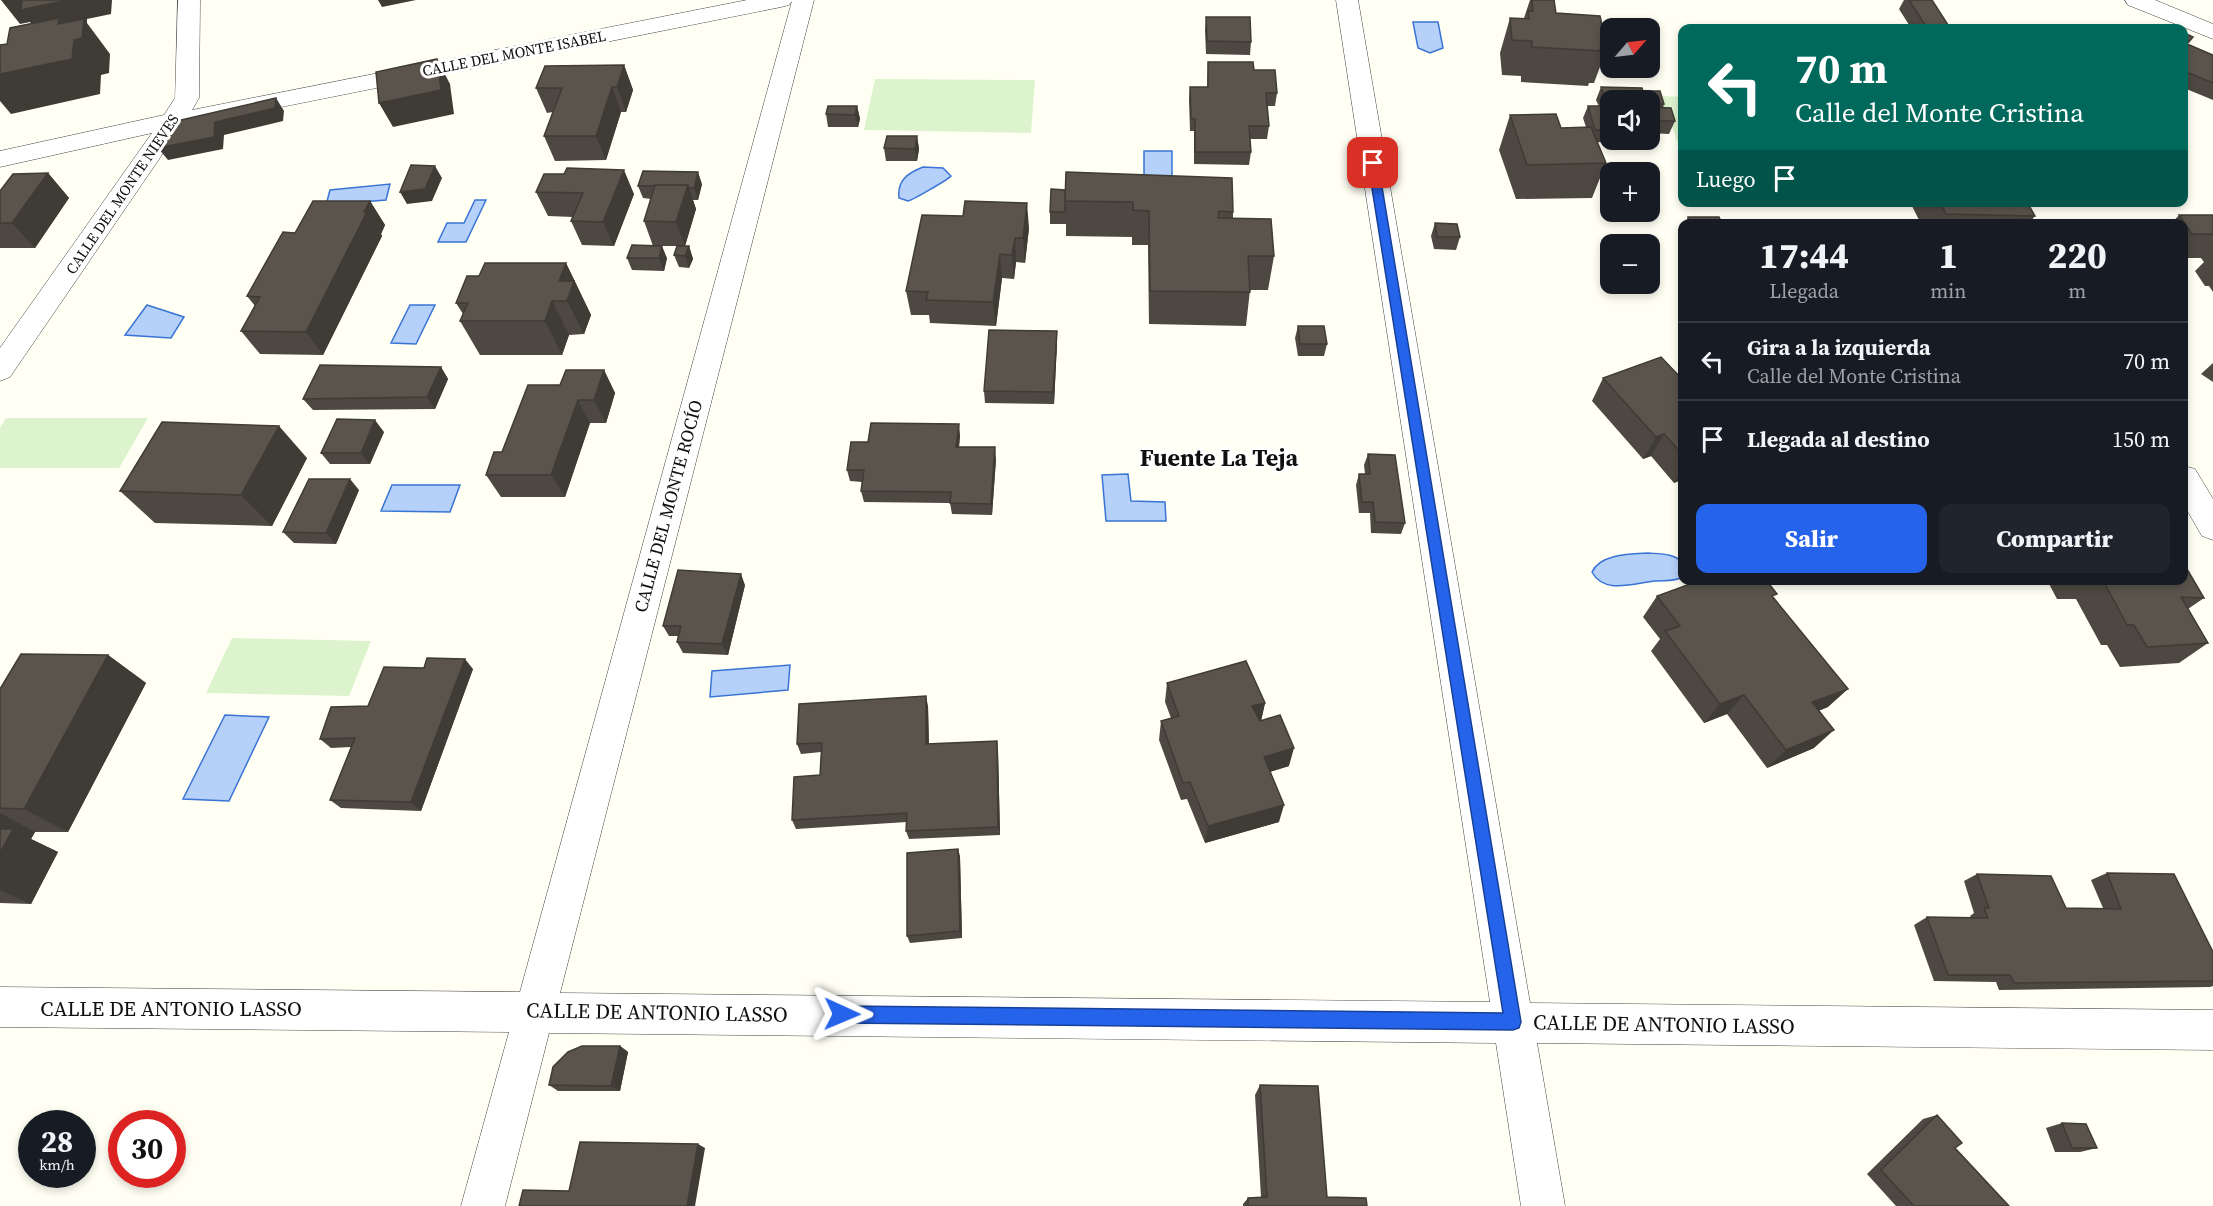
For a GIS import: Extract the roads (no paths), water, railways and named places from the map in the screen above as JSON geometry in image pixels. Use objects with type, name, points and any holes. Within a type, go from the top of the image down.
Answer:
[{"type":"street","name":"CALLE DEL MONTE NIEVES","points":[[0,370],[143,166],[187,98],[189,0]]},
{"type":"street","name":"CALLE DEL MONTE ISABEL","points":[[0,159],[172,121],[781,0]]},
{"type":"street","name":"CALLE DEL MONTE ROCÍO","points":[[483,1206],[803,0]]},
{"type":"street","points":[[1347,0],[1543,1206]]},
{"type":"street","points":[[2136,0],[2213,32]]},
{"type":"street","points":[[2188,485],[2213,527]]},
{"type":"street","name":"CALLE DE ANTONIO LASSO","points":[[0,1007],[2213,1030]]},
{"type":"water","points":[[1413,22],[1438,22],[1443,48],[1430,53],[1418,48]]},
{"type":"water","points":[[1144,151],[1172,151],[1172,189],[1144,189]]},
{"type":"water","points":[[923,167],[943,168],[951,176],[911,200],[899,198],[900,186],[905,178]]},
{"type":"water","points":[[390,184],[386,200],[326,205],[330,190]]},
{"type":"water","points":[[475,200],[486,200],[466,242],[438,242],[447,223],[464,223]]},
{"type":"water","points":[[147,305],[184,317],[171,338],[125,335]]},
{"type":"water","points":[[410,305],[435,305],[416,344],[391,343]]},
{"type":"water","points":[[1128,474],[1131,501],[1165,502],[1166,521],[1106,521],[1102,475]]},
{"type":"water","points":[[392,485],[460,485],[450,512],[381,511]]},
{"type":"water","points":[[1648,553],[1675,557],[1678,559],[1678,579],[1620,586],[1604,583],[1592,572],[1596,566],[1608,558]]},
{"type":"water","points":[[790,665],[788,690],[710,697],[712,671]]},
{"type":"water","points":[[225,715],[269,717],[229,801],[183,799]]},
{"type":"district","name":"Fuente La Teja","points":[[1219,457]]}]
